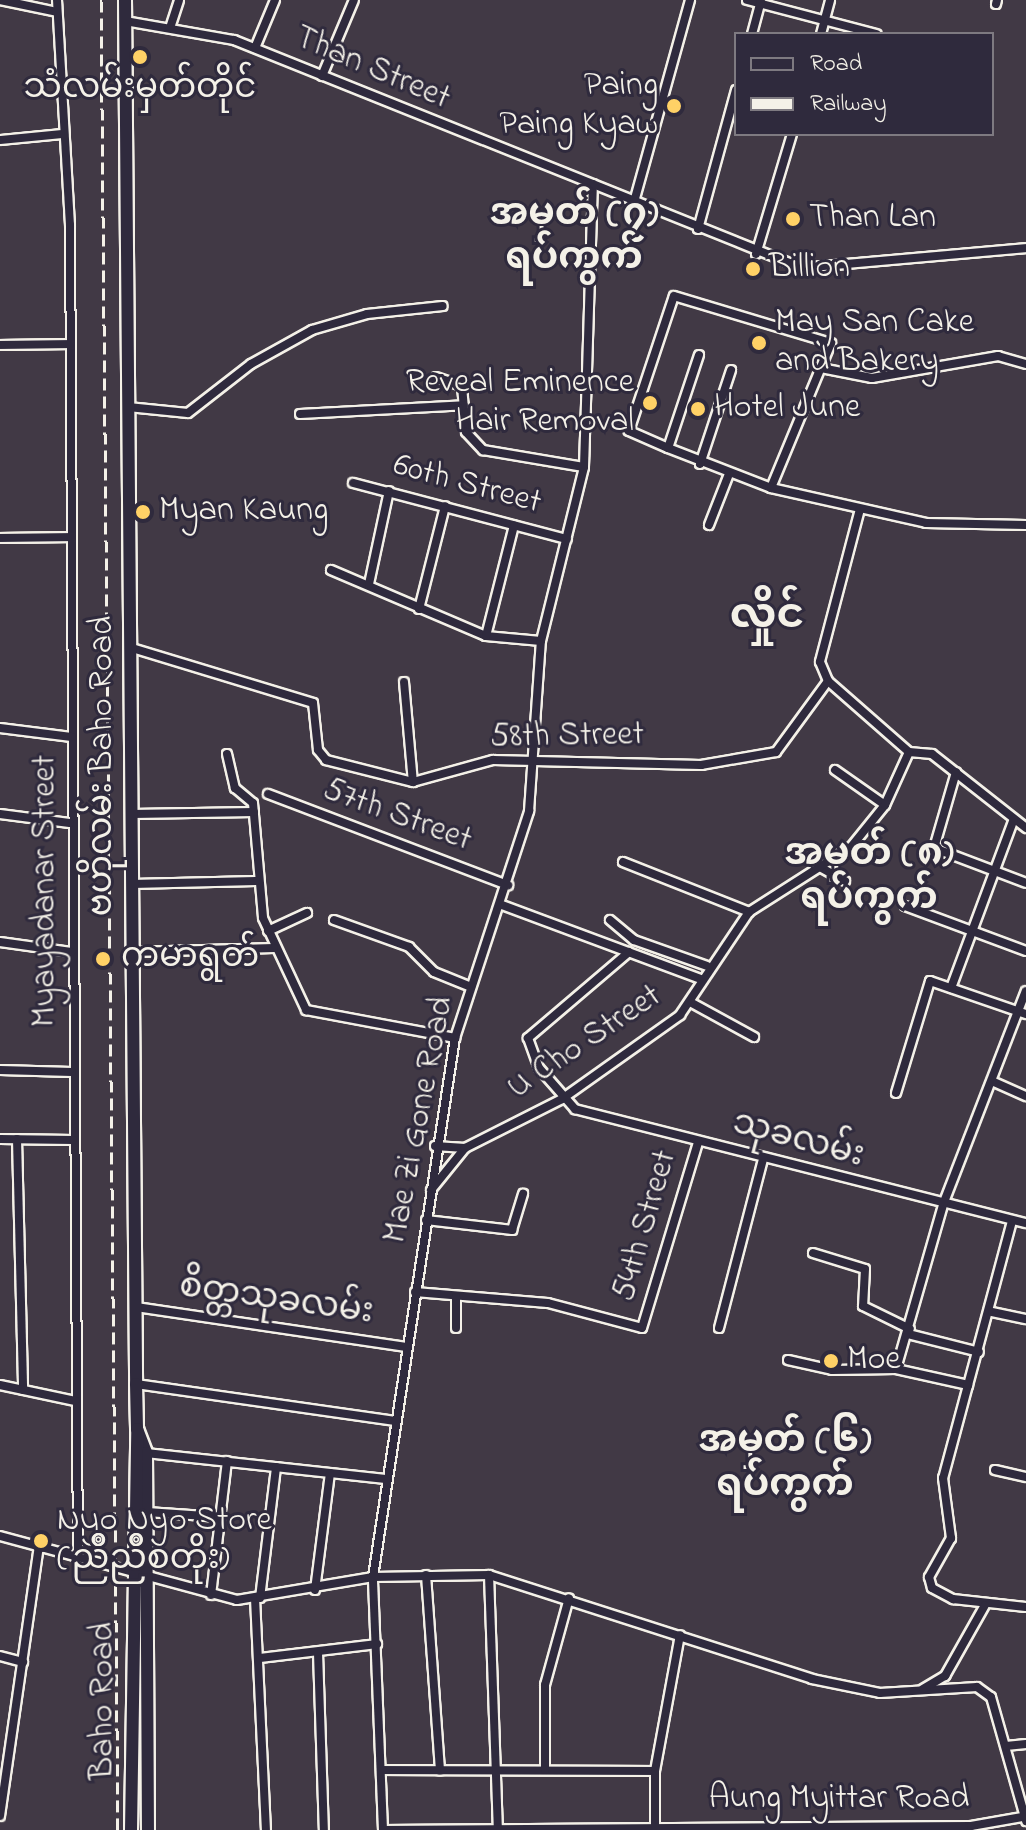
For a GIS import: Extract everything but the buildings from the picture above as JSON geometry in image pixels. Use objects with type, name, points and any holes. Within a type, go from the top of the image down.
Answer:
[{"type":"main road","name":"ဗဟိုလမ်း Baho Road","points":[[125,0],[136,1384],[137,1429],[146,1453],[148,1830]]},
{"type":"main road","name":"Baho Road","points":[[131,1830],[132,1573],[137,1429]]},
{"type":"street","points":[[0,0],[57,12]]},
{"type":"street","name":"Myayadanar Street","points":[[57,0],[61,134],[70,225],[72,537],[69,823],[78,1557]]},
{"type":"street","points":[[170,28],[179,0]]},
{"type":"street","points":[[255,48],[275,0]]},
{"type":"street","points":[[322,76],[354,0]]},
{"type":"street","points":[[634,202],[690,0]]},
{"type":"street","points":[[747,0],[870,32]]},
{"type":"street","points":[[822,32],[830,0]]},
{"type":"street","points":[[753,32],[761,2]]},
{"type":"street","name":"Than Street","points":[[125,21],[255,48],[593,184],[756,254],[802,268],[1026,248]]},
{"type":"street","points":[[698,229],[734,97]]},
{"type":"street","points":[[0,140],[61,134]]},
{"type":"street","points":[[756,254],[791,136]]},
{"type":"street","name":"Mae Zi Gone Road","points":[[383,1830],[373,1577],[435,1146],[455,1038],[502,905],[529,811],[527,758],[541,641],[584,467],[593,184]]},
{"type":"street","points":[[771,488],[830,342],[674,296],[628,428],[700,464],[771,488],[926,523],[1026,525]]},
{"type":"street","points":[[128,407],[188,413],[251,364],[312,330],[367,314],[443,306]]},
{"type":"street","points":[[0,345],[70,344]]},
{"type":"street","points":[[668,448],[699,355]]},
{"type":"street","points":[[821,368],[872,378],[998,356],[1026,364]]},
{"type":"street","points":[[700,464],[731,370]]},
{"type":"street","points":[[436,377],[462,386],[466,432],[483,450],[584,467]]},
{"type":"street","points":[[300,414],[464,405]]},
{"type":"street","points":[[709,525],[729,474]]},
{"type":"street","name":"60th Street","points":[[353,483],[567,539]]},
{"type":"street","points":[[369,584],[389,491]]},
{"type":"street","points":[[419,609],[445,506]]},
{"type":"street","points":[[860,509],[820,652],[828,681],[909,752],[932,754],[1026,828]]},
{"type":"street","points":[[486,636],[514,525]]},
{"type":"street","points":[[0,538],[72,537]]},
{"type":"street","points":[[331,570],[486,636],[541,641]]},
{"type":"street","name":"58th Street","points":[[132,648],[313,703],[318,750],[326,760],[413,782],[527,758],[701,765],[776,752],[828,681]]},
{"type":"street","points":[[404,682],[413,782]]},
{"type":"street","points":[[0,728],[71,737]]},
{"type":"street","name":"U Cho Street","points":[[431,1190],[465,1148],[562,1099],[690,1002],[707,966],[749,912],[851,847],[885,805],[909,752]]},
{"type":"street","points":[[227,754],[235,788],[254,812],[256,881],[268,931],[299,1000],[314,1014],[408,1024],[455,1038]]},
{"type":"street","points":[[835,770],[885,805]]},
{"type":"street","points":[[956,772],[934,848],[944,858],[991,868],[1026,883]]},
{"type":"street","name":"57th Street","points":[[268,794],[508,885]]},
{"type":"street","points":[[132,814],[254,812]]},
{"type":"street","points":[[0,814],[69,823]]},
{"type":"street","points":[[951,988],[991,868],[1014,819]]},
{"type":"street","points":[[623,862],[749,912]]},
{"type":"street","points":[[818,866],[845,881]]},
{"type":"street","points":[[132,884],[256,881]]},
{"type":"street","points":[[502,905],[701,979]]},
{"type":"street","points":[[905,906],[1026,951]]},
{"type":"street","points":[[268,931],[307,913]]},
{"type":"street","points":[[334,920],[409,947],[434,972],[471,987]]},
{"type":"street","points":[[610,920],[634,940],[707,966]]},
{"type":"street","points":[[0,942],[71,952]]},
{"type":"street","points":[[133,952],[274,948]]},
{"type":"street","points":[[562,1099],[529,1050],[529,1035],[629,952]]},
{"type":"street","points":[[896,1093],[930,981],[1023,1013]]},
{"type":"street","points":[[896,1369],[944,1202],[1023,1013],[1026,991]]},
{"type":"street","points":[[690,1002],[754,1037]]},
{"type":"street","points":[[0,1070],[72,1072]]},
{"type":"street","points":[[994,1082],[1026,1096]]},
{"type":"street","name":"သုခလမ်း","points":[[562,1099],[575,1109],[698,1142],[1026,1223]]},
{"type":"street","points":[[0,1139],[73,1140]]},
{"type":"street","points":[[17,1139],[23,1390]]},
{"type":"street","name":"54th Street","points":[[456,1297],[548,1303],[644,1325],[698,1142]]},
{"type":"street","points":[[435,1146],[465,1148]]},
{"type":"street","points":[[719,1328],[763,1159]]},
{"type":"street","points":[[426,1220],[512,1230],[523,1194]]},
{"type":"street","points":[[1012,1221],[992,1312],[943,1478],[951,1538],[929,1577],[932,1588],[953,1599],[985,1605],[1026,1607]]},
{"type":"street","points":[[813,1253],[865,1269],[863,1306],[909,1332],[979,1352]]},
{"type":"street","points":[[415,1292],[456,1297],[456,1328]]},
{"type":"street","name":"စိတ္တသုခလမ်း","points":[[136,1307],[408,1347]]},
{"type":"street","points":[[992,1312],[1026,1319]]},
{"type":"street","points":[[788,1360],[832,1370],[896,1369],[968,1385]]},
{"type":"street","points":[[136,1384],[395,1421]]},
{"type":"street","points":[[0,1385],[75,1401]]},
{"type":"street","points":[[146,1453],[386,1479]]},
{"type":"street","points":[[211,1595],[227,1461]]},
{"type":"street","points":[[266,1830],[257,1598],[276,1467]]},
{"type":"street","points":[[995,1470],[1026,1477]]},
{"type":"street","points":[[315,1590],[330,1473]]},
{"type":"street","points":[[147,1512],[220,1517]]},
{"type":"street","points":[[0,1536],[211,1595],[257,1598],[315,1590],[373,1577],[489,1575],[569,1598],[812,1679],[880,1693],[977,1687],[991,1697],[1021,1795],[1024,1819]]},
{"type":"street","points":[[0,1816],[39,1546]]},
{"type":"street","points":[[426,1575],[440,1770]]},
{"type":"street","points":[[489,1575],[498,1829]]},
{"type":"street","points":[[545,1770],[545,1685],[569,1598]]},
{"type":"street","points":[[920,1690],[945,1676],[985,1605]]},
{"type":"street","points":[[655,1828],[655,1771],[680,1635]]},
{"type":"street","points":[[260,1658],[377,1644]]},
{"type":"street","points":[[318,1653],[324,1830]]},
{"type":"street","points":[[0,1656],[23,1662]]},
{"type":"street","points":[[1006,1746],[1026,1744]]},
{"type":"street","points":[[381,1770],[655,1771]]},
{"type":"street","name":"Aung Myittar Road","points":[[383,1830],[971,1828],[1024,1819]]},
{"type":"railway","points":[[101,0],[118,1830]]},
{"type":"place","name":"သံလမ်းမှတ်တိုင်","points":[[140,57]]},
{"type":"place","name":"Paing Paing Kyaw","points":[[674,106]]},
{"type":"place","name":"Than Lan","points":[[793,219]]},
{"type":"place","name":"Billion","points":[[753,269]]},
{"type":"place","name":"May San Cake and Bakery","points":[[759,343]]},
{"type":"place","name":"Reveal Eminence Hair Removal","points":[[650,403]]},
{"type":"place","name":"Hotel June","points":[[698,409]]},
{"type":"place","name":"Myan Kaung","points":[[143,512]]},
{"type":"place","name":"ကမာရွတ်","points":[[103,959]]},
{"type":"place","name":"Moe","points":[[831,1361]]},
{"type":"place","name":"Nyo Nyo Store (ညိဳညိဳစတိုး)","points":[[41,1541]]},
{"type":"district","name":"အမှတ် (၇) ရပ်ကွက်","points":[[574,238]]},
{"type":"district","name":"လှိုင်","points":[[767,617]]},
{"type":"district","name":"အမှတ် (၈) ရပ်ကွက်","points":[[869,878]]},
{"type":"district","name":"အမှတ် (၆) ရပ်ကွက်","points":[[785,1465]]}]
